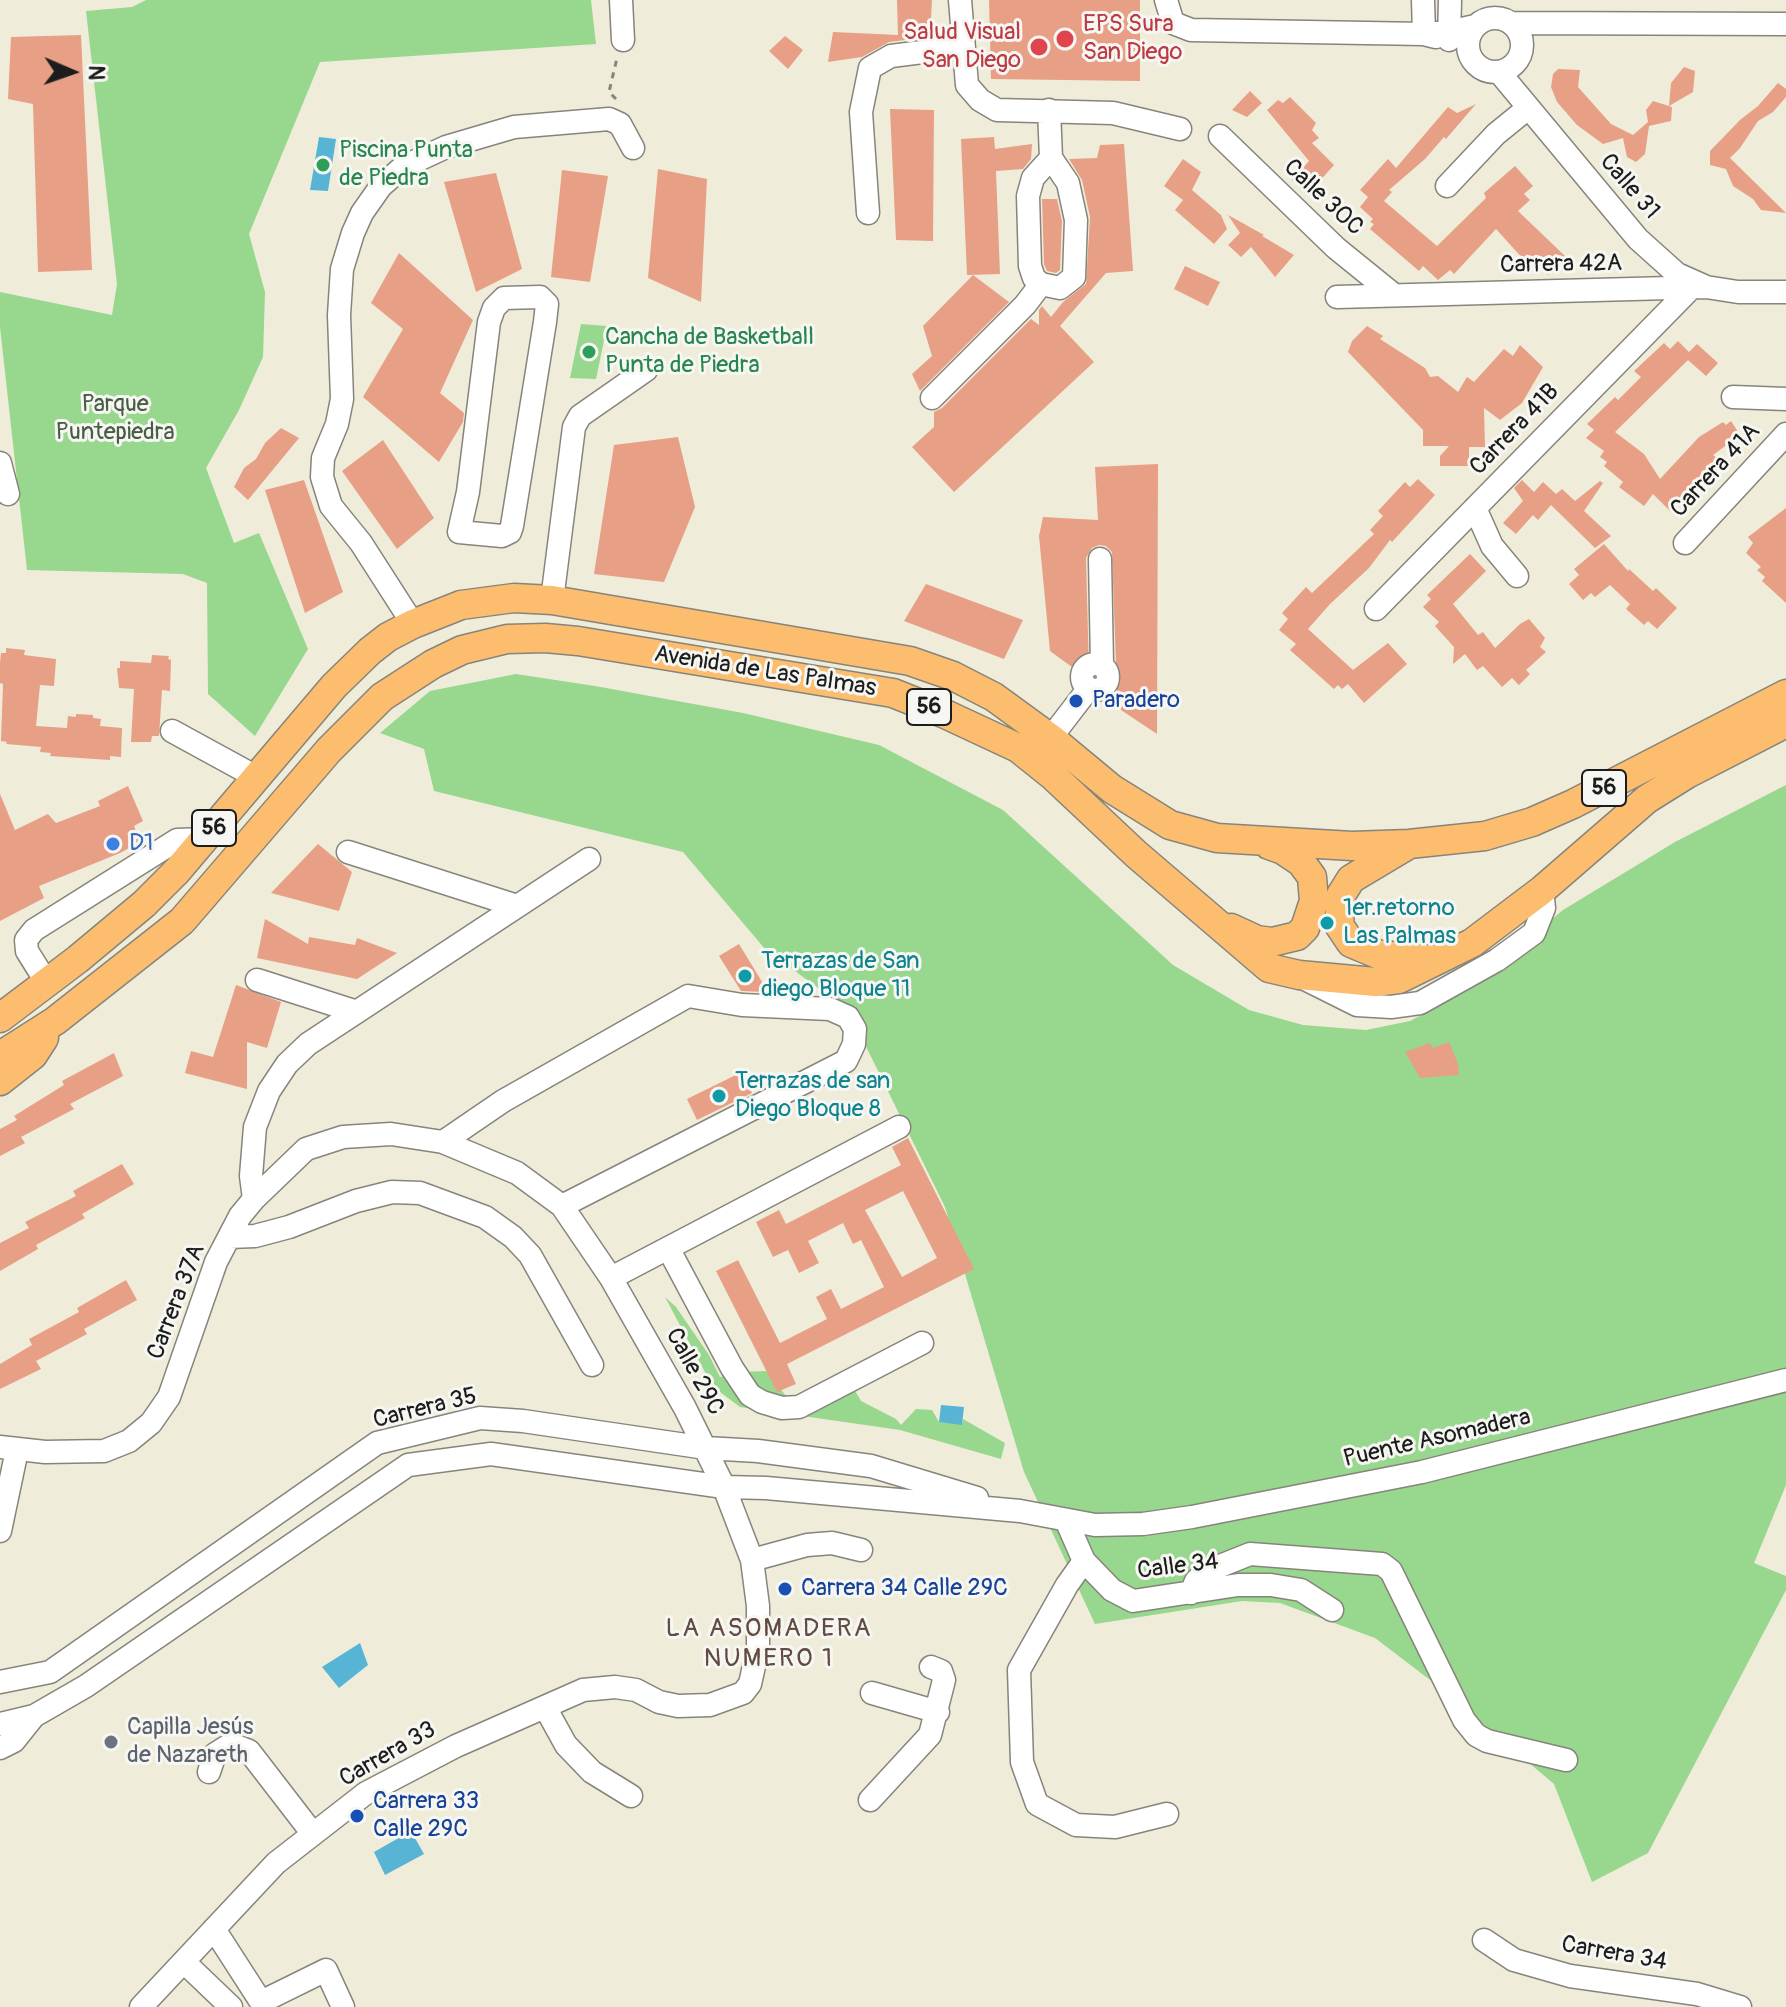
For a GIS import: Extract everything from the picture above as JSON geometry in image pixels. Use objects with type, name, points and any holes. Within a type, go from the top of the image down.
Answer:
[{"type":"main road","name":"Avenida de Las Palmas","points":[[0,1018],[144,904],[354,667],[388,637],[461,605],[514,598],[552,600],[910,661],[953,676],[994,697],[1112,789],[1170,825],[1217,838],[1352,846],[1485,836],[1532,822],[1573,804],[1786,694]]},
{"type":"main road","name":"Avenida de Las Palmas","points":[[0,1056],[52,1023],[182,921],[329,750],[382,697],[433,664],[462,650],[507,639],[578,641],[893,693],[1018,748],[1269,968],[1299,975],[1375,982],[1399,979],[1472,943],[1542,890],[1647,799],[1687,774],[1786,723]]},
{"type":"main road","points":[[1215,921],[1257,940],[1272,942],[1297,936],[1305,928],[1313,910],[1315,893],[1312,877],[1301,862],[1283,850],[1256,840]]},
{"type":"main road","points":[[1409,844],[1351,879],[1345,886],[1339,906],[1339,925],[1351,943],[1380,955],[1440,960]]},
{"type":"main road","points":[[0,1081],[33,1055],[52,1023]]},
{"type":"street","points":[[621,0],[623,40]]},
{"type":"street","points":[[960,0],[967,85],[980,100],[997,110],[1113,113],[1180,129]]},
{"type":"street","points":[[1166,0],[1173,23],[1191,30],[1460,36],[1493,17],[1512,23],[1786,24]]},
{"type":"street","points":[[1423,0],[1424,34]]},
{"type":"street","points":[[1450,0],[1460,36],[1469,52],[1478,65],[1492,72],[1507,67],[1521,53],[1522,42],[1512,23]]},
{"type":"street","points":[[868,213],[861,112],[870,68],[891,56],[962,47]]},
{"type":"street","name":"Calle 31","points":[[1507,67],[1526,106],[1638,239],[1677,274],[1699,288]]},
{"type":"street","points":[[1447,186],[1526,106]]},
{"type":"street","points":[[1049,110],[1051,158],[1065,177],[1076,220],[1076,269],[1068,284],[1060,288],[1041,284],[1034,278],[1030,266],[1028,196],[1033,178],[1051,158]]},
{"type":"street","points":[[413,624],[361,543],[331,506],[322,477],[323,458],[337,424],[342,399],[339,315],[342,269],[362,213],[381,186],[403,167],[446,147],[514,127],[609,119],[620,124],[633,148]]},
{"type":"street","name":"Calle 30C","points":[[1220,136],[1336,248],[1394,295]]},
{"type":"street","points":[[932,398],[1025,305],[1041,284]]},
{"type":"street","name":"Carrera 42A","points":[[1337,297],[1699,288],[1786,292]]},
{"type":"street","name":"Carrera 41B","points":[[1376,609],[1699,288]]},
{"type":"street","points":[[540,297],[547,304],[545,322],[510,532],[502,536],[459,532],[468,492],[489,322],[494,308],[504,298],[540,297]]},
{"type":"street","points":[[552,600],[574,427],[580,416],[646,370]]},
{"type":"street","points":[[1733,397],[1786,399]]},
{"type":"street","name":"Carrera 41A","points":[[1685,543],[1786,434]]},
{"type":"street","points":[[0,463],[8,494]]},
{"type":"street","points":[[1475,508],[1492,546],[1517,576]]},
{"type":"street","points":[[1053,740],[1059,727],[1089,688],[1100,689],[1108,680],[1102,665],[1100,559]]},
{"type":"street","points":[[172,731],[258,778]]},
{"type":"street","points":[[47,983],[27,951],[26,940],[34,930],[177,840],[204,839]]},
{"type":"street","points":[[348,852],[517,906]]},
{"type":"street","points":[[254,1199],[251,1176],[255,1127],[269,1091],[287,1064],[308,1044],[589,859]]},
{"type":"street","points":[[1299,975],[1357,1005],[1391,1007],[1420,1003],[1497,960],[1534,933],[1544,908],[1542,890]]},
{"type":"street","points":[[257,980],[357,1012]]},
{"type":"street","points":[[443,1142],[503,1101],[688,996],[742,1005],[830,1009],[848,1017],[855,1029],[854,1044],[846,1061],[562,1206]]},
{"type":"street","points":[[611,1278],[899,1127]]},
{"type":"street","name":"Carrera 37A","points":[[8,1448],[104,1451],[129,1441],[151,1423],[169,1397],[216,1262],[254,1199],[306,1149],[343,1137],[391,1134]]},
{"type":"street","name":"Calle 29C","points":[[391,1134],[443,1142],[517,1173],[562,1206],[611,1278],[706,1448],[752,1560],[758,1606],[755,1667],[750,1684],[743,1693],[719,1702],[678,1706]]},
{"type":"street","points":[[229,1237],[255,1236],[289,1227],[356,1201],[392,1192],[420,1193],[485,1217],[513,1237],[530,1255],[592,1365]]},
{"type":"street","points":[[668,1248],[732,1368],[750,1395],[762,1402],[782,1408],[799,1407],[922,1343]]},
{"type":"street","name":"Puente Asomadera","points":[[1095,1525],[1143,1524],[1192,1517],[1422,1472],[1786,1380]]},
{"type":"street","name":"Carrera 35","points":[[0,1682],[50,1672],[377,1443],[480,1418],[871,1466],[1020,1511],[1095,1525]]},
{"type":"street","points":[[605,1433],[608,1471]]},
{"type":"street","points":[[0,1531],[8,1448]]},
{"type":"street","name":"Carrera 35","points":[[0,1724],[34,1716],[86,1686],[408,1465],[491,1454],[724,1487],[1020,1511]]},
{"type":"street","name":"Calle 34","points":[[1066,1520],[1084,1561],[1112,1590],[1133,1601],[1238,1585],[1271,1585],[1301,1590],[1332,1610]]},
{"type":"street","points":[[752,1560],[807,1545],[832,1543],[861,1550]]},
{"type":"street","points":[[1191,1593],[1196,1581],[1205,1572],[1250,1554],[1382,1564],[1391,1571],[1464,1720],[1476,1735],[1487,1741],[1566,1760]]},
{"type":"street","points":[[1084,1561],[1019,1670],[1022,1762],[1037,1804],[1076,1825],[1115,1827],[1167,1814]]},
{"type":"street","points":[[870,1800],[930,1735],[944,1680],[941,1671],[931,1667]]},
{"type":"street","name":"Carrera 33","points":[[141,2007],[276,1863],[366,1793],[456,1746],[583,1690],[615,1687],[636,1690],[659,1702],[678,1706]]},
{"type":"street","points":[[872,1693],[938,1712]]},
{"type":"street","points":[[545,1707],[566,1745],[592,1772],[631,1796]]},
{"type":"street","points":[[0,1748],[14,1741],[34,1716]]},
{"type":"street","points":[[209,1772],[215,1754],[231,1744],[249,1751],[313,1834]]},
{"type":"street","points":[[214,1929],[261,2002],[326,1970],[343,2007]]},
{"type":"street","name":"Carrera 34","points":[[1484,1940],[1514,1960],[1570,1976],[1697,1994],[1740,2007]]},
{"type":"street","points":[[205,1983],[233,1959]]},
{"type":"street","points":[[184,1962],[231,2007]]},
{"type":"green space","name":"Parque Puntepiedra","points":[[146,0],[591,0],[596,44],[320,62],[249,234],[265,292],[263,357],[239,410],[206,468],[234,543],[259,533],[308,649],[255,736],[208,694],[207,583],[183,574],[27,570],[0,327],[0,292],[112,315],[117,284],[86,11],[132,7]]},
{"type":"green space","name":"Cancha de Basketball Punta de Piedra","points":[[581,324],[607,326],[596,379],[570,378]]},
{"type":"green space","points":[[516,674],[743,713],[879,745],[1003,810],[1173,965],[1249,1010],[1303,1025],[1366,1030],[1410,1021],[1444,1003],[1506,958],[1563,910],[1675,842],[1786,785],[1786,1485],[1754,1563],[1786,1576],[1786,1590],[1648,1853],[1592,1882],[1554,1784],[1438,1686],[1375,1638],[1280,1603],[1242,1601],[1095,1624],[1024,1472],[945,1207],[848,1010],[765,949],[683,852],[434,791],[424,749],[380,733],[430,691]]},
{"type":"green space","points":[[665,1297],[676,1307],[709,1355],[720,1377],[740,1372],[767,1371],[786,1396],[809,1402],[850,1382],[861,1401],[896,1419],[901,1425],[916,1409],[932,1410],[939,1422],[962,1424],[963,1419],[1005,1443],[1001,1459],[900,1430],[740,1407],[720,1392],[706,1374]]},
{"type":"water","name":"Piscina Punta de Piedra","points":[[319,137],[336,139],[328,191],[310,190]]},
{"type":"water","points":[[941,1405],[964,1407],[962,1425],[939,1422]]},
{"type":"water","points":[[360,1643],[368,1665],[339,1688],[322,1667]]},
{"type":"water","points":[[411,1831],[424,1854],[385,1875],[374,1852]]},
{"type":"building","points":[[897,0],[932,0],[930,37],[889,42],[862,57],[828,62],[833,32],[898,35]]},
{"type":"building","name":"EPS Sura San Diego","points":[[989,0],[1140,0],[1140,81],[991,79]]},
{"type":"building","points":[[81,35],[92,270],[38,272],[33,104],[8,99],[11,37]]},
{"type":"building","points":[[785,36],[803,50],[788,69],[769,51]]},
{"type":"building","points":[[1684,67],[1695,71],[1693,92],[1669,106],[1671,83]]},
{"type":"building","points":[[1558,69],[1580,70],[1578,87],[1611,124],[1633,135],[1648,122],[1646,110],[1653,101],[1672,107],[1671,121],[1649,126],[1645,154],[1636,162],[1627,157],[1623,138],[1603,144],[1577,125],[1557,102],[1551,87],[1553,74]]},
{"type":"building","points":[[1778,83],[1786,89],[1786,97],[1773,112],[1758,121],[1730,158],[1786,213],[1761,210],[1753,199],[1733,186],[1726,169],[1710,165],[1710,151]]},
{"type":"building","points":[[1250,91],[1262,103],[1247,117],[1232,110]]},
{"type":"building","points":[[1290,97],[1316,123],[1312,130],[1319,138],[1312,143],[1334,165],[1308,194],[1292,180],[1309,161],[1267,110],[1278,100],[1283,103]]},
{"type":"building","points":[[1476,104],[1446,139],[1444,137],[1425,159],[1389,190],[1392,192],[1384,201],[1437,246],[1486,198],[1484,193],[1515,166],[1533,186],[1524,194],[1530,200],[1518,211],[1565,256],[1548,275],[1529,258],[1525,261],[1496,229],[1454,274],[1450,270],[1438,280],[1423,266],[1419,271],[1370,229],[1373,219],[1360,207],[1368,197],[1360,190],[1388,159],[1396,168],[1448,107],[1457,113]]},
{"type":"building","points":[[890,109],[934,110],[933,241],[896,240]]},
{"type":"building","points":[[994,137],[995,149],[1032,144],[1031,159],[1023,169],[996,171],[1000,274],[967,275],[961,139]]},
{"type":"building","points":[[1124,144],[1133,271],[1106,273],[1060,326],[1094,362],[954,492],[912,447],[934,427],[934,412],[942,408],[1031,319],[1039,325],[1042,306],[1051,317],[1063,302],[1086,284],[1090,217],[1082,180],[1069,159],[1097,158],[1100,145]]},
{"type":"building","points":[[1183,159],[1201,172],[1192,190],[1221,215],[1227,229],[1214,244],[1175,210],[1183,200],[1164,186]]},
{"type":"building","points":[[658,169],[707,179],[701,302],[648,278]]},
{"type":"building","points":[[562,170],[608,176],[590,282],[551,277]]},
{"type":"building","points":[[496,173],[522,269],[476,292],[444,182]]},
{"type":"building","points":[[1042,199],[1057,199],[1062,221],[1060,270],[1056,273],[1047,271],[1044,264]]},
{"type":"building","points":[[1228,215],[1294,255],[1275,277],[1251,247],[1241,257],[1228,245],[1240,233]]},
{"type":"building","points":[[399,253],[473,320],[440,393],[464,413],[463,422],[439,462],[363,397],[403,329],[371,303]]},
{"type":"building","points":[[1185,266],[1220,282],[1208,306],[1174,289]]},
{"type":"building","points":[[973,275],[1009,302],[920,391],[912,374],[932,356],[923,326]]},
{"type":"building","points":[[1367,326],[1383,336],[1380,339],[1425,368],[1430,377],[1438,376],[1458,392],[1467,377],[1474,382],[1504,349],[1513,356],[1520,345],[1543,367],[1522,403],[1500,420],[1484,408],[1485,447],[1469,447],[1469,466],[1440,466],[1440,456],[1449,446],[1423,446],[1423,430],[1348,352],[1352,341]]},
{"type":"building","points":[[1678,341],[1689,352],[1697,344],[1718,363],[1706,376],[1688,360],[1615,432],[1644,454],[1660,479],[1699,437],[1723,422],[1726,425],[1731,421],[1740,435],[1713,455],[1718,459],[1708,470],[1713,475],[1682,504],[1679,500],[1674,505],[1678,512],[1674,515],[1653,494],[1644,506],[1619,487],[1623,482],[1604,466],[1607,462],[1600,457],[1604,451],[1586,438],[1594,430],[1587,424],[1641,377],[1634,371],[1664,343],[1670,349]]},
{"type":"building","points":[[281,428],[299,438],[248,500],[234,487],[244,468],[256,459],[265,443]]},
{"type":"building","points":[[678,437],[695,507],[664,582],[594,574],[614,445]]},
{"type":"building","points":[[383,440],[434,518],[397,549],[342,471]]},
{"type":"building","points":[[1158,464],[1157,734],[1121,710],[1113,673],[1116,665],[1112,552],[1106,546],[1099,545],[1092,548],[1086,558],[1089,671],[1083,675],[1050,651],[1039,536],[1043,517],[1098,520],[1095,467]]},
{"type":"building","points":[[1418,479],[1435,495],[1308,629],[1353,670],[1388,643],[1407,664],[1364,703],[1348,684],[1342,689],[1338,685],[1334,689],[1290,650],[1296,644],[1279,630],[1288,619],[1282,613],[1306,587],[1312,593],[1374,534],[1370,530],[1383,516],[1378,511],[1405,482],[1410,487]]},
{"type":"building","points":[[304,480],[343,592],[305,613],[265,490]]},
{"type":"building","points":[[1522,480],[1534,492],[1543,482],[1556,494],[1562,489],[1575,501],[1600,481],[1603,483],[1584,511],[1611,536],[1595,548],[1551,505],[1538,520],[1533,515],[1516,534],[1503,523],[1523,501],[1514,488]]},
{"type":"building","points":[[1786,508],[1786,603],[1762,581],[1765,577],[1757,570],[1761,567],[1746,553],[1753,543],[1748,537]]},
{"type":"building","points":[[1604,544],[1628,571],[1653,591],[1656,588],[1677,608],[1657,629],[1648,621],[1644,625],[1626,609],[1630,604],[1610,585],[1595,597],[1591,593],[1583,600],[1569,584],[1579,575],[1574,569]]},
{"type":"building","points":[[1470,554],[1486,571],[1453,604],[1478,635],[1483,632],[1495,648],[1529,619],[1545,638],[1540,647],[1546,652],[1526,670],[1530,674],[1519,685],[1512,678],[1502,687],[1483,666],[1477,670],[1465,654],[1453,664],[1454,647],[1435,626],[1439,622],[1423,607],[1431,599],[1427,595]]},
{"type":"building","points":[[926,584],[1023,620],[1004,659],[904,621]]},
{"type":"building","points":[[6,648],[25,650],[24,655],[56,659],[54,686],[40,685],[36,726],[67,728],[68,716],[93,715],[93,718],[101,719],[100,726],[122,728],[121,757],[110,756],[110,760],[50,756],[51,753],[40,752],[41,747],[1,741],[3,684],[0,683],[0,663],[1,653],[6,653]]},
{"type":"building","points":[[152,655],[169,656],[171,660],[170,691],[162,690],[159,736],[152,736],[151,742],[131,742],[134,689],[119,688],[117,668],[120,668],[120,661],[151,663]]},
{"type":"building","points":[[128,786],[143,821],[134,826],[140,842],[39,886],[44,898],[0,921],[0,794],[15,830],[48,814],[56,823],[100,806],[98,801]]},
{"type":"building","points":[[318,844],[352,872],[339,911],[271,893]]},
{"type":"building","points":[[265,919],[308,944],[309,937],[355,945],[357,938],[397,953],[357,979],[257,958]]},
{"type":"building","name":"Terrazas de San diego Bloque 11","points":[[739,944],[767,990],[764,992],[741,991],[719,956]]},
{"type":"building","points":[[236,985],[281,1002],[267,1048],[247,1042],[247,1089],[185,1073],[191,1051],[213,1057]]},
{"type":"building","points":[[1449,1042],[1459,1075],[1420,1078],[1405,1052],[1430,1043],[1432,1048]]},
{"type":"building","points":[[114,1053],[123,1076],[70,1104],[74,1109],[21,1137],[25,1143],[0,1156],[0,1129],[17,1120],[14,1116],[64,1085],[62,1081]]},
{"type":"building","name":"Terrazas de san Diego Bloque 8","points":[[742,1072],[752,1093],[697,1120],[687,1099]]},
{"type":"building","points":[[908,1138],[974,1269],[787,1364],[796,1384],[777,1392],[716,1271],[738,1260],[780,1343],[827,1319],[816,1297],[831,1289],[841,1309],[884,1287],[861,1240],[853,1244],[843,1223],[808,1241],[819,1263],[799,1273],[788,1250],[773,1257],[756,1222],[779,1210],[786,1224],[901,1165],[892,1147]],"holes":[[[903,1191],[937,1258],[902,1277],[865,1210]]]},
{"type":"building","points":[[122,1164],[134,1184],[82,1214],[85,1218],[36,1245],[38,1249],[0,1271],[0,1243],[29,1228],[25,1222],[76,1196],[73,1191]]},
{"type":"building","points":[[126,1280],[137,1300],[84,1329],[87,1334],[36,1361],[41,1369],[0,1389],[0,1364],[32,1345],[29,1339],[79,1312],[77,1308]]},
{"type":"place","name":"EPS Sura San Diego","points":[[1065,39]]},
{"type":"place","name":"Salud Visual San Diego","points":[[1039,47]]},
{"type":"place","name":"Piscina Punta de Piedra","points":[[323,165]]},
{"type":"place","name":"Cancha de Basketball Punta de Piedra","points":[[589,352]]},
{"type":"place","name":"Paradero","points":[[1076,701]]},
{"type":"place","name":"D1","points":[[113,844]]},
{"type":"place","name":"1er.retorno Las Palmas","points":[[1327,923]]},
{"type":"place","name":"Terrazas de San diego Bloque 11","points":[[745,976]]},
{"type":"place","name":"Terrazas de san Diego Bloque 8","points":[[719,1096]]},
{"type":"place","name":"Carrera 34 Calle 29C","points":[[785,1589]]},
{"type":"place","name":"Capilla Jesús de Nazareth","points":[[111,1742]]},
{"type":"place","name":"Carrera 33 Calle 29C","points":[[357,1816]]},
{"type":"district","name":"LA ASOMADERA NUMERO 1","points":[[769,1644]]}]
